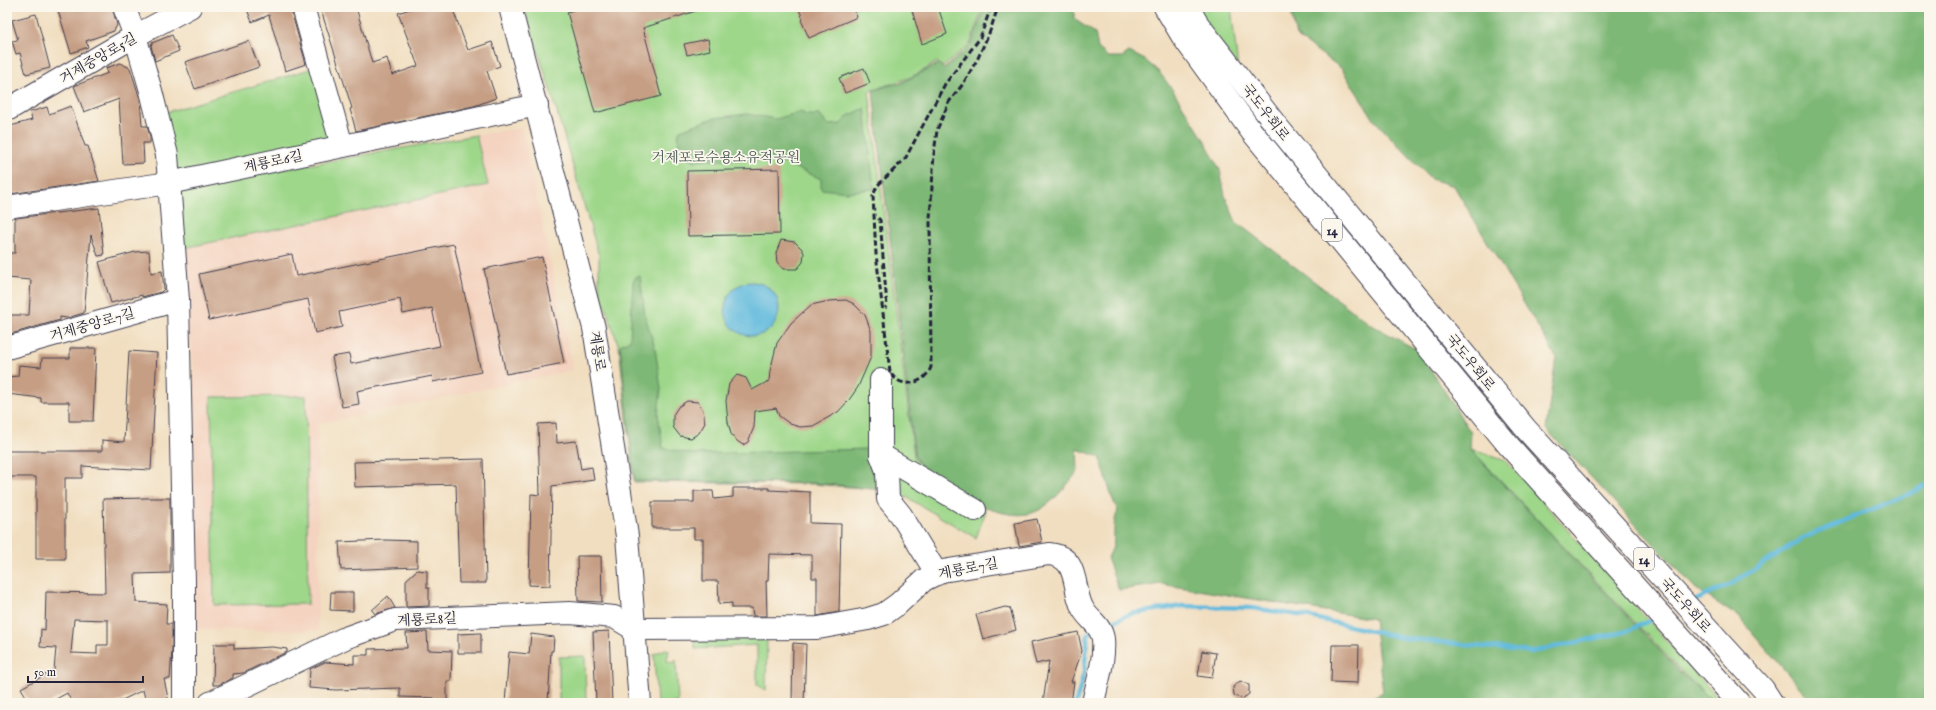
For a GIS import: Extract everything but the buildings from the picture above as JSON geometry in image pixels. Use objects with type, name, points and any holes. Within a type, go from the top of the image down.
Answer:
[{"type":"main road","points":[[124,7],[135,36],[151,91],[167,155],[178,300],[184,582],[184,703]]},
{"type":"main road","name":"거제중앙로5길","points":[[7,110],[135,36],[190,7]]},
{"type":"main road","points":[[303,7],[342,146]]},
{"type":"main road","name":"계룡로","points":[[510,7],[537,105],[594,328],[627,536],[640,703]]},
{"type":"main road","name":"국도우회로","points":[[1165,7],[1183,37],[1252,132],[1509,446],[1740,703]]},
{"type":"main road","name":"국도우회로","points":[[1188,7],[1197,23],[1276,125],[1526,429],[1767,696]]},
{"type":"main road","name":"계룡로6길","points":[[7,207],[169,183],[537,105]]},
{"type":"main road","name":"거제중앙로7길","points":[[7,348],[178,300]]},
{"type":"main road","points":[[881,380],[881,455],[887,471],[888,499],[901,515],[936,574]]},
{"type":"main road","points":[[881,455],[975,510]]},
{"type":"main road","name":"계룡로7길","points":[[634,629],[818,628],[868,619],[884,614],[898,604],[924,580],[936,574],[950,570],[1054,555],[1059,557],[1072,569],[1082,609],[1097,626],[1103,643],[1102,657],[1093,703]]},
{"type":"main road","name":"계룡로8길","points":[[210,703],[345,638],[395,620],[570,613],[614,618],[634,629]]},
{"type":"shaded area","points":[[522,128],[573,370],[318,424],[318,631],[195,629],[194,366],[174,250],[487,185],[476,135]]},
{"type":"green space","name":"거제포로수용소유적공원","points":[[524,7],[983,7],[970,44],[943,67],[937,62],[907,78],[869,91],[914,457],[926,474],[965,500],[986,511],[976,538],[896,491],[813,484],[634,482],[619,347],[599,287],[599,256],[555,105]]},
{"type":"green space","points":[[985,7],[1074,7],[1074,19],[1095,33],[1098,48],[1108,57],[1122,57],[1129,52],[1145,60],[1159,72],[1172,89],[1205,141],[1220,170],[1225,196],[1236,222],[1370,324],[1419,351],[1471,433],[1470,449],[1683,675],[1715,703],[1361,703],[1383,692],[1374,619],[1161,584],[1119,590],[1107,558],[1113,546],[1114,524],[1118,511],[1112,498],[1100,457],[1077,449],[1078,471],[1050,502],[1039,510],[1027,514],[1013,514],[981,506],[938,482],[926,472],[915,457],[873,91],[886,86],[901,83],[938,64],[944,69],[971,45]]},
{"type":"green space","points":[[1195,7],[1231,7],[1238,68]]},
{"type":"green space","points":[[1290,7],[1929,7],[1929,703],[1813,703],[1740,618],[1695,588],[1546,429],[1556,357],[1454,186],[1431,179],[1375,121],[1341,68],[1296,36]]},
{"type":"green space","points":[[320,66],[342,146],[169,183],[157,115]]},
{"type":"green space","points":[[865,108],[874,189],[848,192],[821,189],[821,179],[774,158],[691,161],[684,155],[678,138],[680,130],[714,118],[747,114],[776,119],[800,112],[807,115],[820,115],[827,125],[841,124],[848,116]]},
{"type":"green space","points":[[476,135],[488,185],[174,250],[178,188]]},
{"type":"green space","points":[[640,276],[645,316],[655,348],[661,389],[658,414],[663,448],[693,454],[869,449],[871,468],[878,489],[814,483],[635,481],[620,345],[630,340],[633,281],[636,277]]},
{"type":"green space","points":[[306,396],[308,604],[214,605],[211,397]]},
{"type":"green space","points":[[1471,449],[1506,461],[1722,703],[1715,703],[1684,674]]},
{"type":"green space","points":[[767,638],[766,691],[757,685],[757,645],[695,649],[695,640],[693,639]]},
{"type":"green space","points":[[666,649],[669,650],[667,661],[673,663],[676,660],[678,703],[657,703],[654,654]]},
{"type":"green space","points":[[585,656],[586,703],[559,703],[559,657]]},
{"type":"water","points":[[752,282],[762,284],[771,290],[777,299],[779,309],[777,319],[771,328],[762,334],[752,336],[742,334],[733,328],[727,319],[725,309],[727,299],[733,290],[742,284]]},
{"type":"waterway","points":[[1692,602],[1731,584],[1803,538],[1909,494],[1929,483]]},
{"type":"waterway","points":[[1103,626],[1130,614],[1182,606],[1252,608],[1305,616],[1403,638],[1531,652],[1624,632],[1656,618]]},
{"type":"waterway","points":[[1076,703],[1084,673],[1088,634],[1093,631]]},
{"type":"railway","points":[[991,7],[980,38],[945,84],[905,159],[877,186],[873,196],[876,254],[890,372],[899,381],[905,383],[911,383],[923,378],[931,367],[930,219],[937,130],[949,102],[963,84],[978,58],[990,31],[998,7]]},
{"type":"railway","points":[[878,218],[880,220],[887,306],[885,308]]}]
